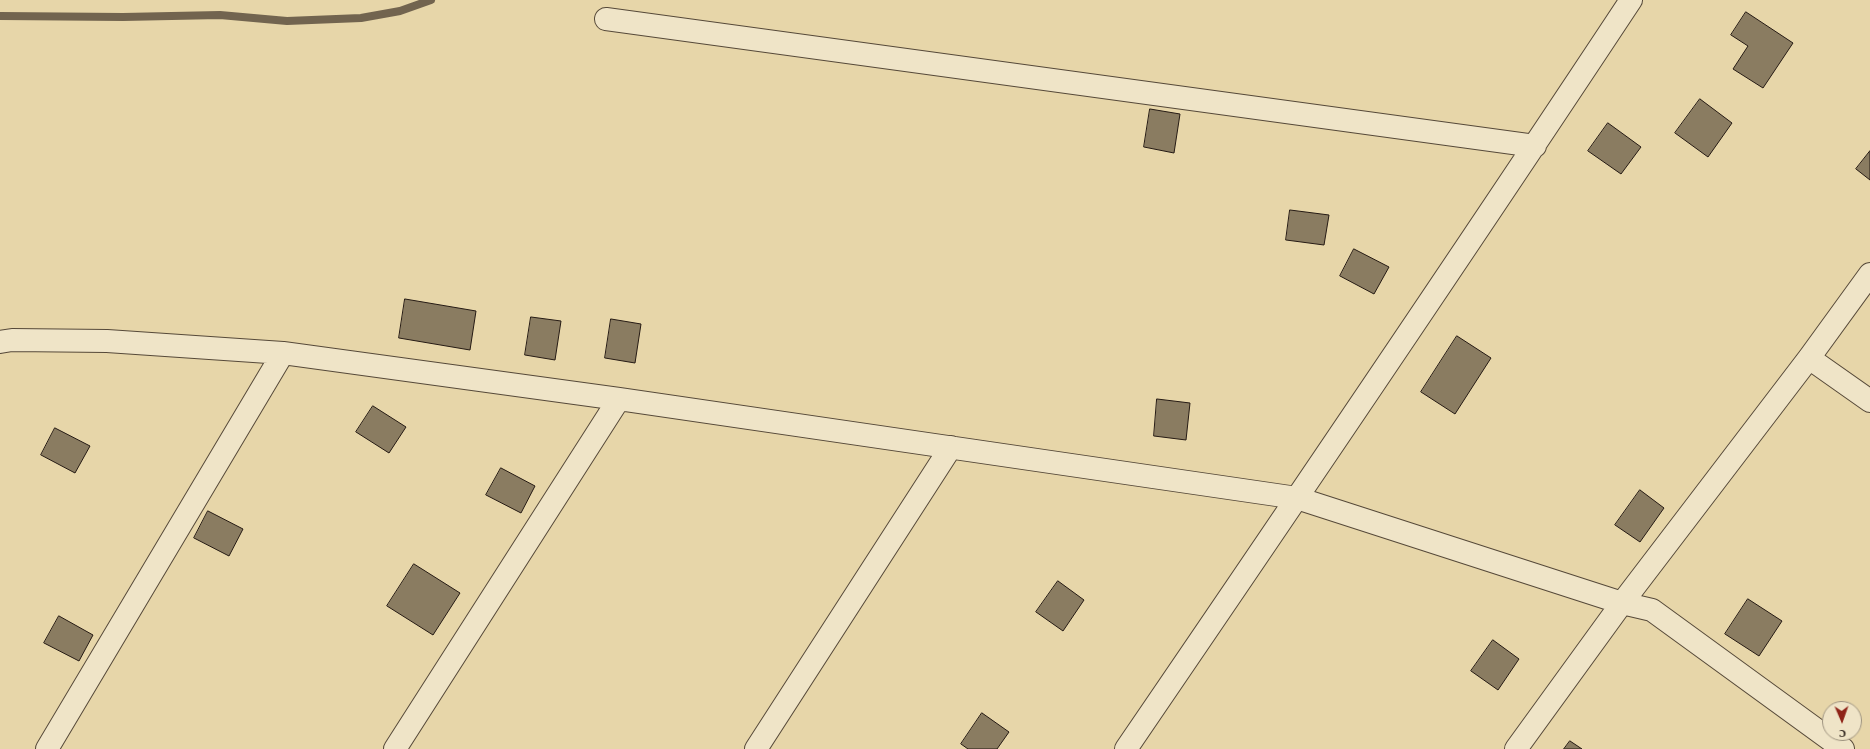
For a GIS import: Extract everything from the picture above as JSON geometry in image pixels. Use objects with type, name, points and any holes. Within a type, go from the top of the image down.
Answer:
[{"type":"street","points":[[1126,749],[1298,498],[1535,146],[1630,0]]},
{"type":"street","points":[[606,19],[1535,146]]},
{"type":"street","points":[[1516,749],[1622,603],[1809,358],[1870,274]]},
{"type":"street","points":[[0,342],[12,340],[107,342],[283,353],[619,399],[1298,498],[1622,603],[1652,610],[1843,749]]},
{"type":"street","points":[[47,749],[283,353]]},
{"type":"street","points":[[1809,358],[1870,401]]},
{"type":"street","points":[[395,749],[619,399]]},
{"type":"street","points":[[756,749],[951,447]]},
{"type":"building","points":[[1746,12],[1793,43],[1763,88],[1733,69],[1748,46],[1731,35]]},
{"type":"building","points":[[1700,99],[1732,123],[1708,157],[1675,133]]},
{"type":"building","points":[[1150,109],[1180,114],[1174,153],[1144,147]]},
{"type":"building","points":[[1608,123],[1641,147],[1621,174],[1588,151]]},
{"type":"building","points":[[1870,151],[1870,180],[1856,169]]},
{"type":"building","points":[[1290,210],[1329,215],[1324,245],[1286,240]]},
{"type":"building","points":[[1354,249],[1389,267],[1374,294],[1340,276]]},
{"type":"building","points":[[405,299],[476,311],[470,350],[399,338]]},
{"type":"building","points":[[531,317],[561,321],[555,360],[525,355]]},
{"type":"building","points":[[611,319],[641,324],[635,363],[605,358]]},
{"type":"building","points":[[1457,336],[1491,358],[1455,414],[1421,392]]},
{"type":"building","points":[[1157,399],[1190,403],[1186,440],[1154,436]]},
{"type":"building","points":[[373,406],[406,427],[389,453],[356,432]]},
{"type":"building","points":[[55,428],[90,446],[75,473],[41,455]]},
{"type":"building","points":[[501,468],[535,486],[521,513],[486,495]]},
{"type":"building","points":[[1640,490],[1664,508],[1640,542],[1615,525]]},
{"type":"building","points":[[208,511],[243,529],[229,556],[194,538]]},
{"type":"building","points":[[414,564],[460,593],[433,635],[387,606]]},
{"type":"building","points":[[1058,581],[1084,600],[1063,631],[1036,612]]},
{"type":"building","points":[[1748,599],[1782,621],[1759,656],[1725,634]]},
{"type":"building","points":[[59,616],[93,635],[79,661],[44,643]]},
{"type":"building","points":[[1493,640],[1519,659],[1498,690],[1471,671]]},
{"type":"building","points":[[982,713],[1009,732],[997,749],[968,749],[961,744]]},
{"type":"building","points":[[1570,741],[1582,749],[1564,749]]},
{"type":"waterway","points":[[0,16],[123,17],[220,15],[287,21],[361,18],[400,11],[431,0]]}]
